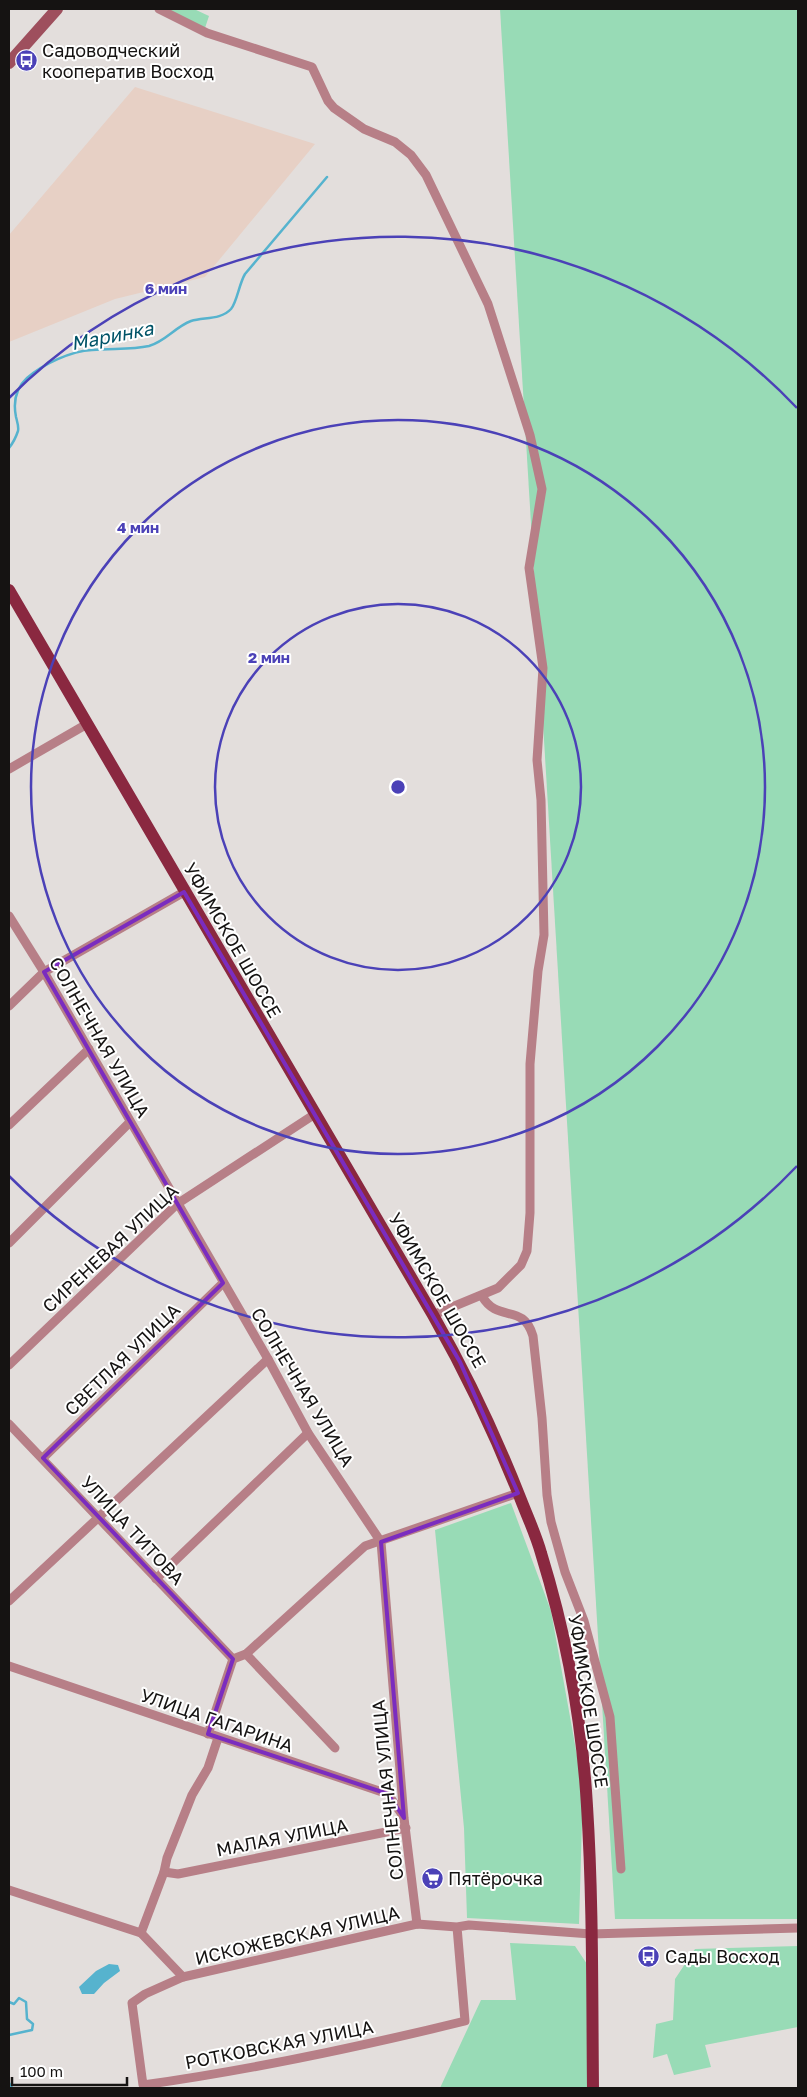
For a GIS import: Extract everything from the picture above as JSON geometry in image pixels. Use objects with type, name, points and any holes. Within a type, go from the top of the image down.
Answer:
[{"type":"main road","points":[[9,64],[56,9]]},
{"type":"main road","name":"УФИМСКОЕ ШОССЕ","points":[[9,590],[460,1362],[492,1427],[518,1493],[541,1552],[570,1671],[581,1740],[588,1806],[593,2088]]},
{"type":"street","points":[[159,9],[206,33],[312,67],[328,101],[334,108],[364,129],[395,142],[417,162],[434,191],[488,304],[536,459],[542,489],[529,568],[543,668],[537,760],[541,800],[544,935],[538,971],[530,1064],[530,1213],[527,1251],[521,1265],[498,1288],[482,1296],[448,1307],[433,1315]]},
{"type":"street","points":[[9,769],[87,724]]},
{"type":"street","points":[[9,1006],[44,972],[184,892]]},
{"type":"street","name":"СОЛНЕЧНАЯ УЛИЦА","points":[[9,916],[44,972],[268,1359],[308,1434],[381,1542],[404,1818],[418,1924]]},
{"type":"street","points":[[9,1125],[89,1049]]},
{"type":"street","name":"СИРЕНЕВАЯ УЛИЦА","points":[[9,1365],[177,1204],[315,1114]]},
{"type":"street","points":[[9,1243],[130,1122]]},
{"type":"street","name":"СВЕТЛАЯ УЛИЦА","points":[[43,1458],[223,1283]]},
{"type":"street","points":[[482,1296],[489,1306],[496,1310],[523,1317],[533,1336],[551,1522],[565,1572],[584,1621],[610,1717],[621,1869]]},
{"type":"street","points":[[9,1602],[96,1518],[268,1359]]},
{"type":"street","name":"УЛИЦА ТИТОВА","points":[[9,1424],[43,1458],[96,1518],[233,1658]]},
{"type":"street","points":[[156,1578],[308,1434]]},
{"type":"street","points":[[208,1734],[233,1658],[246,1654],[365,1546],[518,1493]]},
{"type":"street","points":[[246,1654],[335,1748]]},
{"type":"street","name":"УЛИЦА ГАГАРИНА","points":[[9,1666],[388,1794],[404,1818]]},
{"type":"street","points":[[141,1933],[164,1872],[170,1849],[192,1795],[208,1768],[218,1738]]},
{"type":"street","name":"МАЛАЯ УЛИЦА","points":[[164,1872],[178,1874],[406,1828]]},
{"type":"street","points":[[9,1890],[141,1933],[183,1977]]},
{"type":"street","name":"ИСКОЖЕВСКАЯ УЛИЦА","points":[[183,1977],[418,1924],[457,1927],[470,1925],[591,1934],[798,1928]]},
{"type":"street","name":"РОТКОВСКАЯ УЛИЦА","points":[[183,1977],[144,1994],[132,2003],[143,2085],[243,2069],[390,2039],[465,2021],[457,1927]]},
{"type":"highlighted area","points":[[184,892],[460,1362],[518,1493],[381,1542],[404,1818],[388,1794],[208,1734],[233,1659],[43,1458],[223,1283],[44,972]]},
{"type":"shaded area","points":[[135,87],[315,144],[205,277],[115,299],[9,342],[9,235]]},
{"type":"green space","points":[[167,9],[194,9],[209,16],[205,28]]},
{"type":"green space","points":[[500,9],[798,9],[798,1919],[615,1919]]},
{"type":"green space","points":[[511,1503],[551,1611],[583,1789],[579,1924],[467,1918],[464,1828],[435,1530]]},
{"type":"green space","points":[[510,1943],[575,1946],[589,1967],[590,2088],[440,2088],[481,2000],[516,2000]]},
{"type":"green space","points":[[798,1946],[798,2027],[705,2045],[711,2067],[674,2075],[667,2054],[653,2058],[656,2024],[673,2020],[675,1979],[695,1949]]},
{"type":"water","points":[[109,1964],[118,1965],[120,1971],[104,1983],[94,1994],[82,1994],[79,1987],[96,1971]]},
{"type":"waterway","name":"Маринка","points":[[9,448],[18,429],[15,411],[17,391],[27,378],[49,363],[75,353],[99,349],[149,346],[191,321],[217,317],[227,313],[233,306],[245,274],[327,177]]},
{"type":"waterway","points":[[9,2002],[14,2004],[19,1998],[26,2002],[27,2019],[33,2024],[32,2030],[9,2035]]},
{"type":"waterway","points":[[9,2083],[12,2088]]},
{"type":"place","name":"Садоводческий кооператив Восход","points":[[26,60]]},
{"type":"place","name":"Пятёрочка","points":[[432,1878]]},
{"type":"place","name":"Сады Восход","points":[[649,1956]]}]
